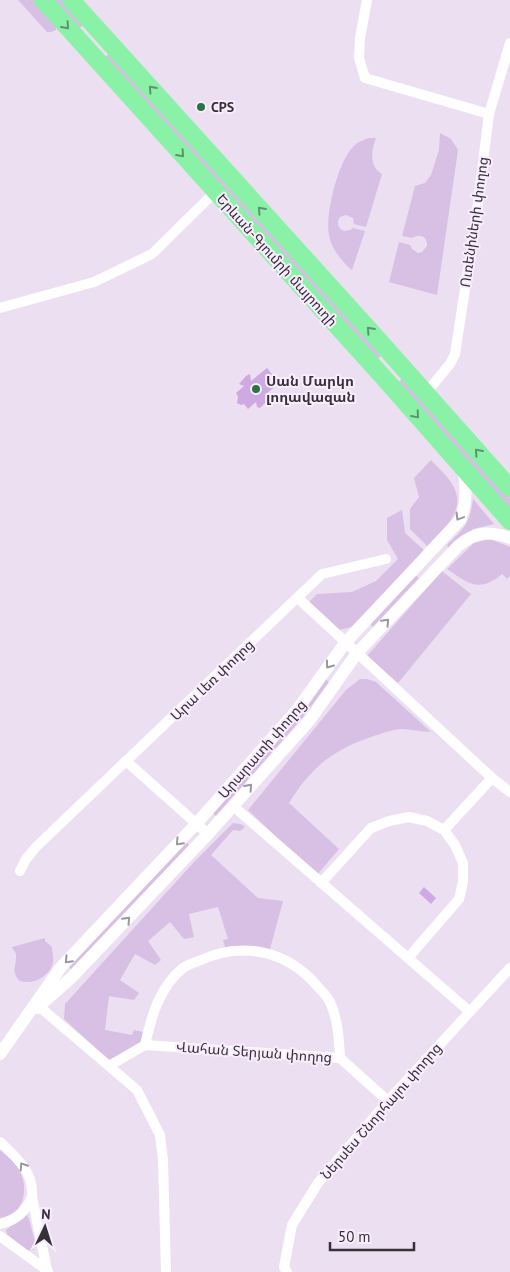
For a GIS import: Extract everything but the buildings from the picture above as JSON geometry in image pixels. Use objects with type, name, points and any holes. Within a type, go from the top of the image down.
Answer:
[{"type":"highway","name":"Երևան-Գյումրի մայրուղի","points":[[43,0],[384,378],[510,521]]},
{"type":"highway","name":"Երևան-Գյումրի մայրուղի","points":[[71,0],[510,488]]},
{"type":"highway","points":[[90,52],[106,39]]},
{"type":"highway","points":[[384,378],[399,364]]},
{"type":"street","points":[[366,0],[359,58],[365,78],[489,114]]},
{"type":"street","name":"Ուռենիների փողոց","points":[[426,393],[450,364],[455,354],[476,218],[489,114],[510,43]]},
{"type":"street","points":[[0,308],[94,282],[152,254],[216,192]]},
{"type":"street","name":"Արարատի փողոց","points":[[0,1054],[35,1008],[61,967],[196,824],[297,710],[345,643],[460,520],[465,504],[464,470]]},
{"type":"street","name":"Արարատի փողոց","points":[[35,1008],[71,978],[208,834],[309,720],[357,653],[458,546],[474,535],[487,533],[510,538]]},
{"type":"street","name":"Արա Լեռ փողոց","points":[[20,871],[26,859],[36,847],[322,574],[386,559]]},
{"type":"street","points":[[298,598],[492,778],[510,792]]},
{"type":"street","points":[[126,762],[208,834]]},
{"type":"street","points":[[444,830],[492,778]]},
{"type":"street","points":[[233,806],[469,1011]]},
{"type":"street","points":[[321,884],[371,828],[388,821],[409,817],[427,822],[444,830],[455,845],[463,863],[463,882],[459,899],[408,958]]},
{"type":"street","points":[[108,1066],[145,1045],[150,1021],[163,991],[184,967],[214,954],[245,950],[279,956],[307,974],[329,1001],[339,1030],[340,1058]]},
{"type":"street","name":"Ներսես Շնորհալու փողոց","points":[[287,1272],[284,1267],[292,1225],[318,1183],[388,1101],[510,968]]},
{"type":"street","points":[[35,1008],[137,1090],[160,1135],[163,1160],[166,1272]]},
{"type":"street","name":"Վահան Տերյան փողոց","points":[[145,1045],[340,1058],[388,1101]]},
{"type":"street","points":[[0,1142],[19,1160],[33,1185],[32,1197],[48,1271]]},
{"type":"street","points":[[0,1224],[17,1218],[26,1209],[32,1197]]},
{"type":"street","points":[[0,1236],[48,1271]]},
{"type":"shaded area","points":[[18,0],[37,0],[57,24],[56,30],[47,32]]},
{"type":"shaded area","points":[[52,0],[63,0],[84,24],[79,29]]},
{"type":"shaded area","points":[[110,53],[382,355],[376,360],[104,58]]},
{"type":"shaded area","points":[[440,133],[451,139],[458,150],[437,295],[389,282],[399,242],[410,245],[418,253],[422,252],[427,246],[426,240],[423,237],[412,238],[402,236],[415,186],[425,183],[431,175],[439,150]]},
{"type":"shaded area","points":[[369,138],[376,138],[372,158],[375,167],[382,174],[366,227],[354,224],[353,218],[346,215],[340,217],[338,221],[339,227],[344,231],[353,228],[365,231],[352,270],[341,259],[332,245],[328,226],[329,214],[334,189],[347,154],[356,144]]},
{"type":"shaded area","name":"Սան Մարկո լողավազան","points":[[267,368],[279,383],[265,395],[269,397],[268,400],[260,408],[257,407],[256,402],[248,409],[244,404],[237,403],[238,397],[236,393],[244,386],[239,384],[246,376],[250,374],[251,381]]},
{"type":"shaded area","points":[[403,378],[510,498],[510,510],[397,383]]},
{"type":"shaded area","points":[[431,460],[450,481],[456,493],[457,502],[456,510],[447,526],[427,546],[410,529],[410,509],[419,497],[414,478]]},
{"type":"shaded area","points":[[473,499],[494,524],[473,529],[449,549],[447,545],[462,530],[468,520]]},
{"type":"shaded area","points":[[402,510],[405,533],[425,551],[351,627],[339,630],[309,602],[317,594],[352,592],[376,581],[398,559],[387,540],[387,518]]},
{"type":"shaded area","points":[[490,539],[510,547],[510,576],[507,579],[502,574],[487,583],[474,584],[447,569],[474,543]]},
{"type":"shaded area","points":[[442,571],[471,594],[398,683],[367,656]]},
{"type":"shaded area","points":[[415,575],[419,578],[373,627],[370,624]]},
{"type":"shaded area","points":[[325,678],[329,682],[304,716],[216,816],[212,813]]},
{"type":"shaded area","points":[[360,679],[376,682],[431,732],[397,730],[357,742],[323,762],[305,780],[289,803],[339,849],[317,875],[248,810],[346,690]]},
{"type":"shaded area","points":[[233,823],[241,824],[245,827],[240,831],[233,830],[211,855],[258,898],[283,901],[270,949],[225,947],[223,940],[228,939],[218,907],[189,914],[194,937],[184,939],[170,922],[148,941],[161,960],[155,965],[135,954],[120,980],[139,993],[134,1000],[109,996],[105,1030],[132,1035],[134,1030],[143,1032],[141,1044],[109,1060],[64,1019],[65,1004],[194,862]]},
{"type":"shaded area","points":[[186,842],[190,846],[72,970],[69,967]]},
{"type":"shaded area","points":[[424,887],[436,898],[431,904],[419,893]]},
{"type":"shaded area","points":[[45,938],[45,941],[52,947],[53,961],[51,968],[40,979],[30,982],[20,981],[15,974],[16,953],[12,947]]},
{"type":"shaded area","points":[[0,1150],[17,1166],[21,1174],[24,1190],[20,1205],[15,1211],[0,1218]]},
{"type":"shaded area","points":[[27,1215],[36,1246],[33,1250],[27,1251],[7,1234],[6,1230]]},
{"type":"place","name":"CPS","points":[[201,107]]},
{"type":"place","name":"Սան Մարկո լողավազան","points":[[256,389]]}]
